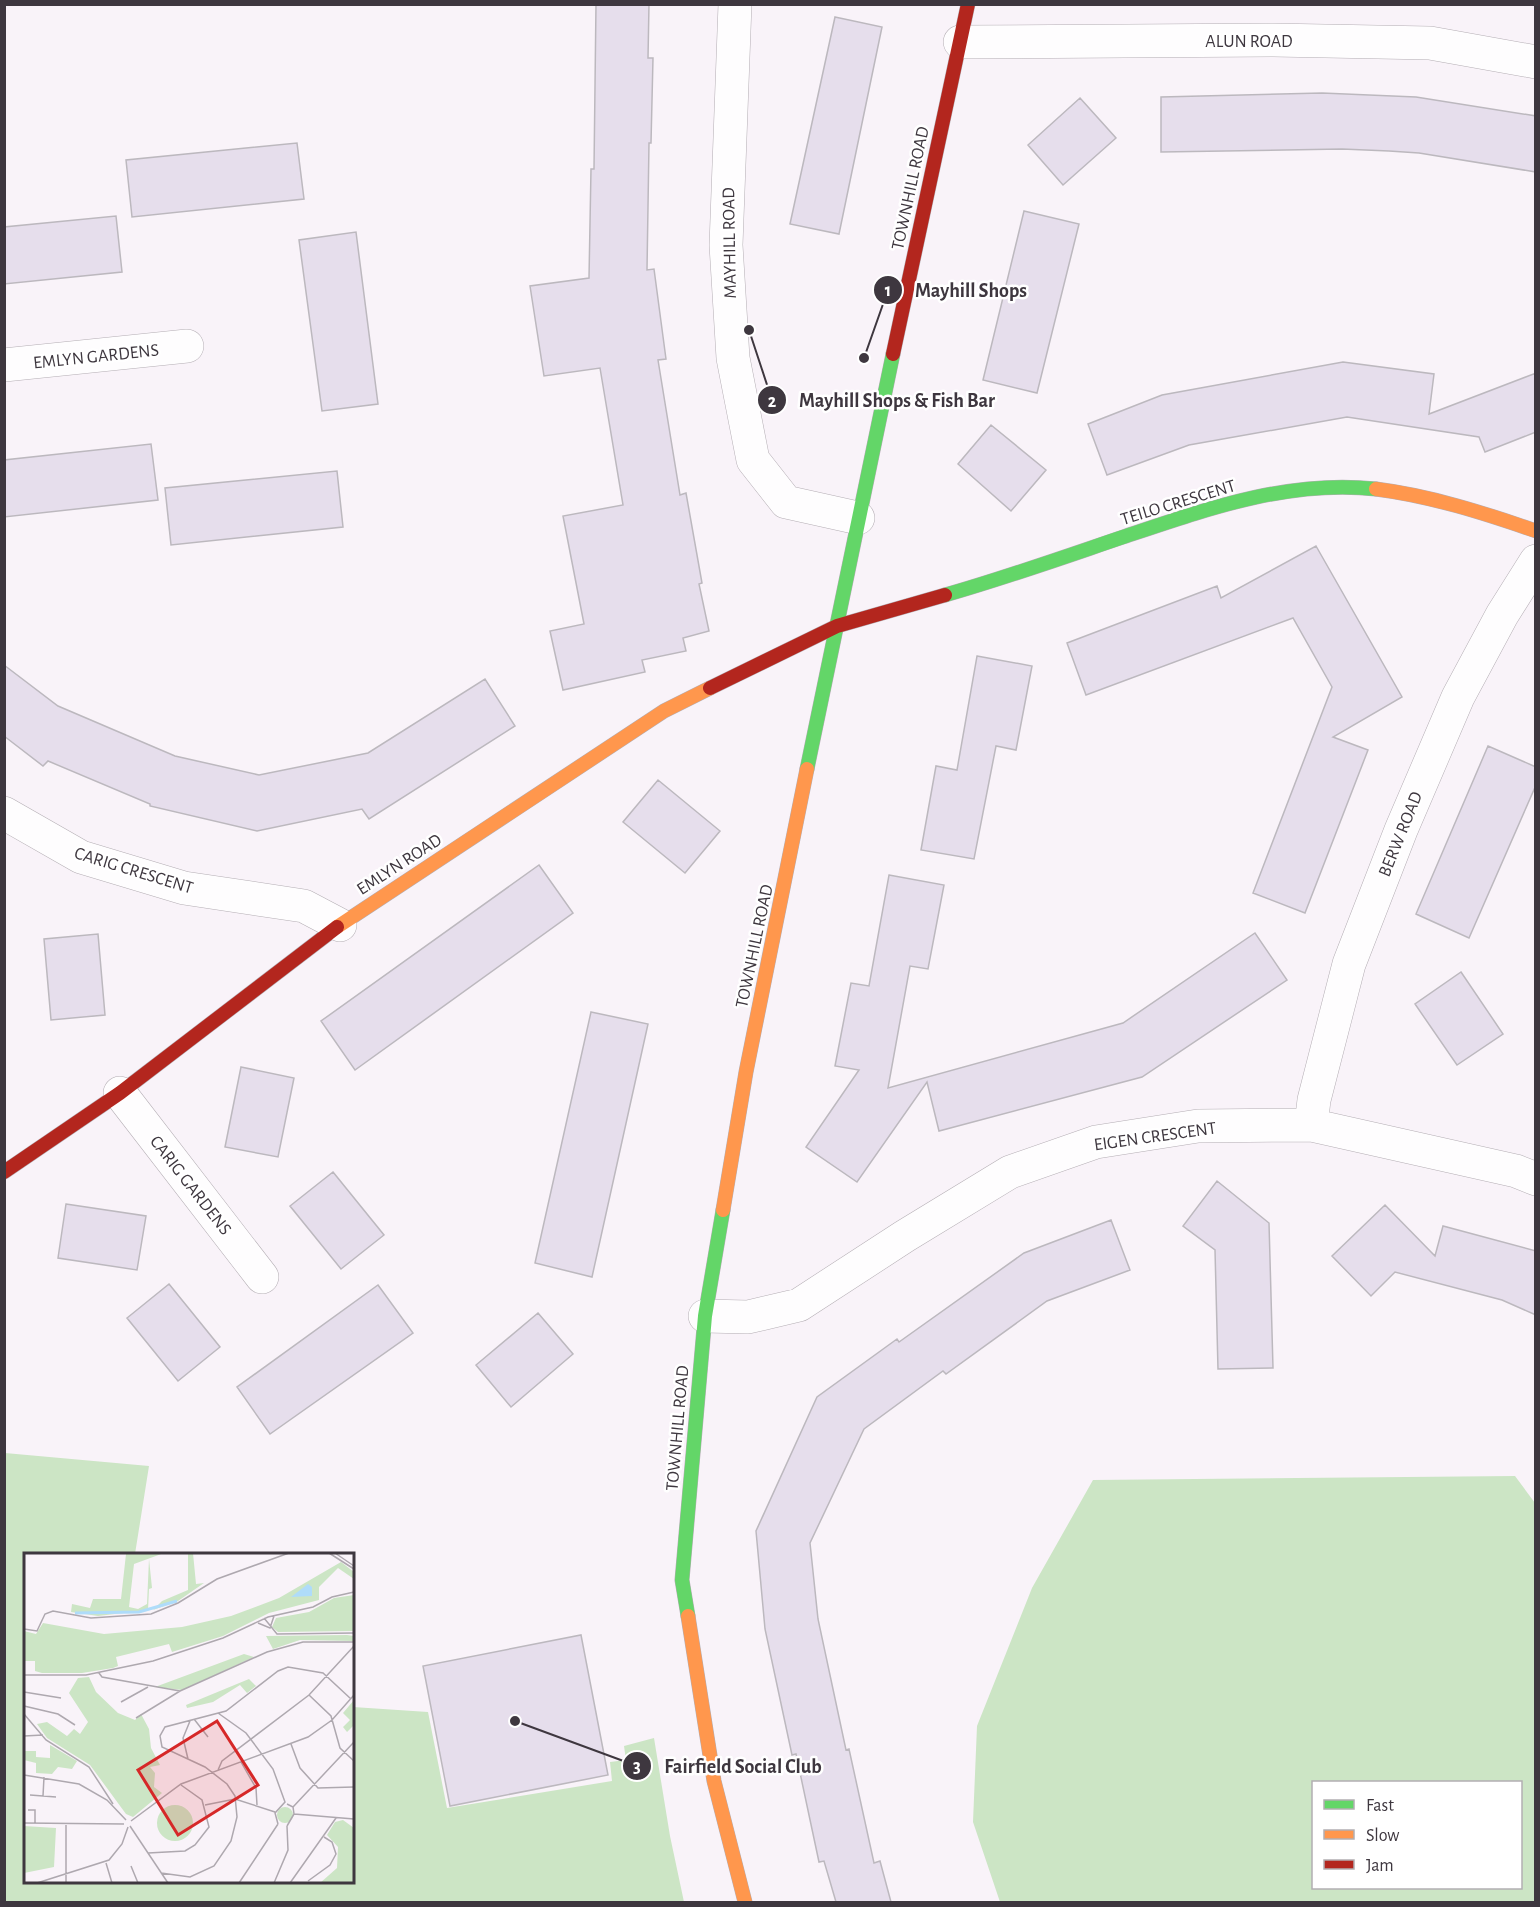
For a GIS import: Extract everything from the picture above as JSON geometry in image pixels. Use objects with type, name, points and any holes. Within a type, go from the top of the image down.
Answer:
[{"type":"street","name":"MAYHILL ROAD","points":[[735,4],[726,245],[733,358],[753,460],[786,502],[858,518]]},
{"type":"street","name":"TOWNHILL ROAD","points":[[745,1902],[714,1781],[682,1580],[705,1316],[746,1072],[858,518],[968,4]]},
{"type":"street","name":"ALUN ROAD","points":[[960,42],[1273,40],[1430,44],[1536,63]]},
{"type":"street","name":"EMLYN GARDENS","points":[[4,365],[187,346]]},
{"type":"street","name":"TEILO CRESCENT","points":[[837,626],[992,582],[1203,510],[1281,492],[1355,487],[1389,491],[1490,515],[1536,531]]},
{"type":"street","name":"BERW ROAD","points":[[1311,1125],[1314,1100],[1349,964],[1401,830],[1458,697],[1502,615],[1536,561]]},
{"type":"street","name":"EMLYN ROAD","points":[[4,1172],[120,1093],[340,925],[664,711],[837,626]]},
{"type":"street","name":"CARIG CRESCENT","points":[[4,813],[81,857],[184,888],[304,906],[340,925]]},
{"type":"street","name":"CARIG GARDENS","points":[[120,1093],[262,1277]]},
{"type":"street","name":"EIGEN CRESCENT","points":[[705,1316],[748,1317],[799,1305],[905,1236],[1010,1172],[1096,1142],[1198,1126],[1311,1125],[1516,1171],[1536,1179]]},
{"type":"green space","points":[[5,1453],[149,1466],[135,1553],[24,1553],[24,1883],[354,1883],[354,1707],[428,1712],[447,1808],[612,1781],[610,1762],[626,1760],[624,1746],[654,1738],[670,1836],[684,1902],[5,1902]]},
{"type":"green space","points":[[1515,1476],[1535,1503],[1535,1902],[1000,1902],[973,1822],[977,1726],[1032,1588],[1093,1480]]},
{"type":"building","points":[[596,4],[649,4],[648,58],[653,58],[647,270],[654,269],[666,359],[658,360],[680,495],[686,493],[702,583],[699,584],[709,631],[683,638],[686,651],[642,660],[645,672],[563,690],[550,631],[584,624],[563,516],[623,505],[600,368],[544,376],[530,286],[589,278],[591,169],[594,169]]},
{"type":"building","points":[[835,17],[882,27],[839,234],[790,224]]},
{"type":"building","points":[[1322,93],[1416,97],[1536,116],[1536,172],[1419,153],[1389,151],[1342,149],[1161,152],[1161,97]]},
{"type":"building","points":[[1080,98],[1116,138],[1063,185],[1028,145]]},
{"type":"building","points":[[297,143],[304,199],[132,217],[126,160]]},
{"type":"building","points":[[1024,211],[1079,224],[1037,393],[983,380]]},
{"type":"building","points":[[116,216],[122,272],[4,284],[4,227]]},
{"type":"building","points":[[356,232],[378,404],[322,411],[299,240]]},
{"type":"building","points":[[1343,362],[1434,374],[1429,414],[1536,373],[1536,432],[1485,452],[1479,437],[1347,417],[1189,445],[1107,475],[1088,424],[1162,395]]},
{"type":"building","points":[[991,425],[1046,470],[1011,511],[958,464]]},
{"type":"building","points":[[151,444],[158,500],[4,517],[4,460]]},
{"type":"building","points":[[337,471],[343,527],[171,545],[165,488]]},
{"type":"building","points":[[1316,546],[1402,697],[1333,737],[1368,750],[1305,913],[1253,893],[1332,687],[1293,618],[1086,695],[1067,643],[1217,586],[1221,598]]},
{"type":"building","points":[[977,656],[1032,666],[1016,750],[996,746],[974,859],[921,850],[936,766],[957,770]]},
{"type":"building","points":[[4,665],[58,706],[175,756],[259,775],[368,753],[485,679],[515,726],[369,819],[362,809],[257,831],[150,806],[150,804],[48,761],[43,766],[4,736]]},
{"type":"building","points":[[1488,746],[1536,767],[1536,785],[1469,938],[1416,914]]},
{"type":"building","points":[[658,780],[720,831],[685,873],[623,822]]},
{"type":"building","points":[[539,865],[573,913],[355,1070],[321,1021]]},
{"type":"building","points":[[889,875],[944,885],[928,969],[910,966],[888,1088],[1123,1023],[1255,933],[1287,980],[1142,1077],[939,1131],[927,1082],[857,1182],[806,1147],[859,1070],[835,1066],[851,983],[869,986]]},
{"type":"building","points":[[98,934],[105,1015],[51,1020],[44,939]]},
{"type":"building","points":[[1461,972],[1503,1034],[1457,1065],[1415,1004]]},
{"type":"building","points":[[591,1012],[648,1024],[592,1277],[535,1263]]},
{"type":"building","points":[[241,1067],[294,1078],[278,1157],[225,1147]]},
{"type":"building","points":[[333,1172],[384,1235],[341,1269],[290,1206]]},
{"type":"building","points":[[1217,1181],[1269,1223],[1273,1368],[1218,1369],[1215,1250],[1183,1226]]},
{"type":"building","points":[[66,1204],[146,1216],[137,1270],[58,1258]]},
{"type":"building","points":[[1385,1205],[1435,1256],[1443,1226],[1536,1251],[1536,1315],[1502,1300],[1395,1272],[1371,1296],[1332,1256]]},
{"type":"building","points":[[1111,1220],[1130,1270],[1047,1301],[946,1374],[943,1371],[864,1429],[810,1543],[818,1619],[846,1750],[849,1749],[874,1863],[880,1861],[891,1902],[836,1902],[824,1861],[819,1862],[796,1754],[792,1755],[765,1629],[756,1531],[817,1397],[897,1339],[899,1342],[1024,1253]]},
{"type":"building","points":[[169,1284],[220,1347],[178,1381],[127,1318]]},
{"type":"building","points":[[378,1285],[413,1333],[270,1434],[237,1387]]},
{"type":"building","points":[[538,1313],[573,1354],[511,1407],[476,1365]]},
{"type":"building","points":[[581,1635],[608,1775],[450,1806],[423,1666]]},
{"type":"traffic: fast","points":[[807,769],[893,354]]},
{"type":"traffic: fast","points":[[945,595],[1184,517],[1247,499],[1311,488],[1376,489]]},
{"type":"traffic: fast","points":[[688,1616],[682,1580],[705,1316],[723,1210]]},
{"type":"traffic: slow","points":[[1376,489],[1457,506],[1536,531]]},
{"type":"traffic: slow","points":[[337,927],[664,711],[710,688]]},
{"type":"traffic: slow","points":[[723,1210],[746,1072],[807,769]]},
{"type":"traffic: slow","points":[[688,1616],[714,1781],[745,1902]]},
{"type":"traffic: jam","points":[[893,354],[968,4]]},
{"type":"traffic: jam","points":[[710,688],[837,626],[945,595]]},
{"type":"traffic: jam","points":[[4,1172],[120,1093],[337,927]]},
{"type":"place","name":"Mayhill Shops & Fish Bar","points":[[749,330]]},
{"type":"place","name":"Mayhill Shops","points":[[864,358]]},
{"type":"place","name":"Fairfield Social Club","points":[[515,1721]]}]
